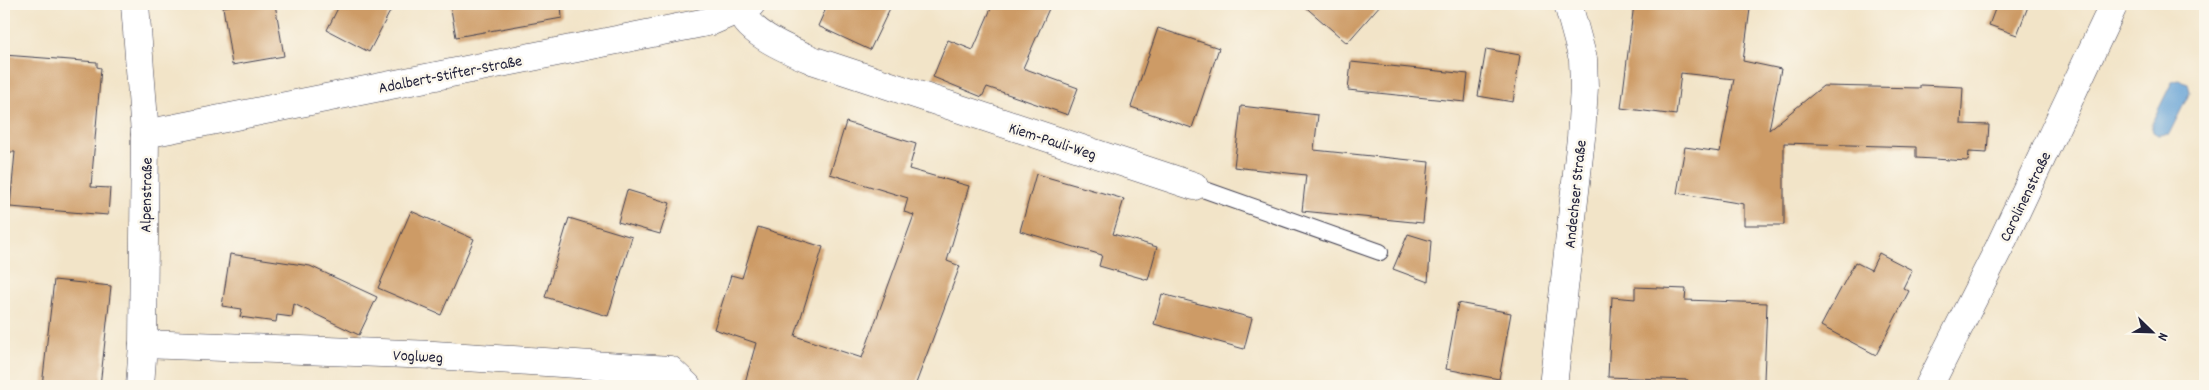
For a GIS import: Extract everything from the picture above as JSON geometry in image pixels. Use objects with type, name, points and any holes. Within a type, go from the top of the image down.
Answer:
[{"type":"street","name":"Alpenstraße","points":[[135,4],[145,134],[143,344],[140,386]]},
{"type":"street","name":"Andechser Straße","points":[[1553,386],[1581,138],[1584,87],[1583,59],[1568,4]]},
{"type":"street","name":"Carolinenstraße","points":[[1929,386],[1999,248],[2114,4]]},
{"type":"street","name":"Adalbert-Stifter-Straße","points":[[145,134],[712,21],[742,6]]},
{"type":"street","name":"Kiem-Pauli-Weg","points":[[742,6],[753,28],[778,45],[815,61],[1194,186]]},
{"type":"street","name":"Voglweg","points":[[143,344],[434,355],[670,370],[687,386]]},
{"type":"lane","name":"Kiem-Pauli-Weg","points":[[1194,186],[1380,252]]},
{"type":"water","points":[[2179,80],[2188,83],[2190,92],[2169,134],[2158,135],[2153,132],[2151,124],[2172,82]]},
{"type":"building","points":[[240,4],[275,4],[284,56],[232,65],[223,7]]},
{"type":"building","points":[[340,4],[394,4],[369,52],[327,30]]},
{"type":"building","points":[[450,4],[561,4],[562,18],[456,37]]},
{"type":"building","points":[[828,4],[892,4],[870,50],[818,26]]},
{"type":"building","points":[[993,4],[1051,4],[1023,68],[1078,88],[1068,115],[987,87],[982,97],[933,77],[948,40],[973,50]]},
{"type":"building","points":[[1302,4],[1381,4],[1347,43]]},
{"type":"building","points":[[1634,4],[1711,4],[1750,9],[1743,61],[1781,69],[1769,130],[1823,86],[1920,88],[1920,85],[1963,87],[1961,124],[1989,125],[1987,153],[1969,152],[1968,161],[1916,158],[1916,147],[1784,143],[1784,225],[1744,225],[1744,204],[1677,193],[1685,147],[1720,152],[1734,79],[1681,73],[1676,115],[1621,108]]},
{"type":"building","points":[[1997,4],[2029,4],[2017,35],[1989,25]]},
{"type":"building","points":[[1158,28],[1219,48],[1192,128],[1131,107]]},
{"type":"building","points":[[1486,49],[1520,55],[1513,102],[1478,96]]},
{"type":"building","points":[[4,55],[97,62],[97,67],[101,68],[91,187],[110,188],[108,215],[10,207],[15,152],[4,152]]},
{"type":"building","points":[[1351,62],[1468,74],[1465,102],[1348,90]]},
{"type":"building","points":[[1241,106],[1318,115],[1314,150],[1429,162],[1423,223],[1302,211],[1306,175],[1234,167]]},
{"type":"building","points":[[846,122],[916,144],[909,169],[969,186],[947,261],[960,266],[915,386],[744,386],[756,343],[714,329],[731,275],[742,278],[758,227],[823,247],[795,336],[862,358],[914,215],[904,212],[908,198],[830,174]]},
{"type":"building","points":[[1036,174],[1124,199],[1113,234],[1157,247],[1148,280],[1099,266],[1102,255],[1020,231]]},
{"type":"building","points":[[627,190],[670,203],[660,234],[618,222]]},
{"type":"building","points":[[411,211],[474,239],[441,315],[378,288]]},
{"type":"building","points":[[569,218],[632,237],[608,316],[545,297]]},
{"type":"building","points":[[1408,234],[1431,241],[1428,282],[1393,269]]},
{"type":"building","points":[[1879,253],[1912,270],[1903,288],[1909,291],[1876,355],[1821,326],[1855,262],[1871,270]]},
{"type":"building","points":[[230,254],[310,266],[377,297],[359,335],[294,304],[292,317],[277,315],[276,322],[240,317],[242,309],[222,306]]},
{"type":"building","points":[[54,280],[111,286],[100,386],[42,386]]},
{"type":"building","points":[[1635,287],[1686,289],[1685,300],[1767,303],[1764,380],[1735,379],[1734,386],[1712,386],[1687,385],[1688,380],[1608,377],[1612,297],[1635,299]]},
{"type":"building","points":[[1162,294],[1252,318],[1244,349],[1154,324]]},
{"type":"building","points":[[1458,303],[1511,313],[1499,379],[1446,369]]}]
